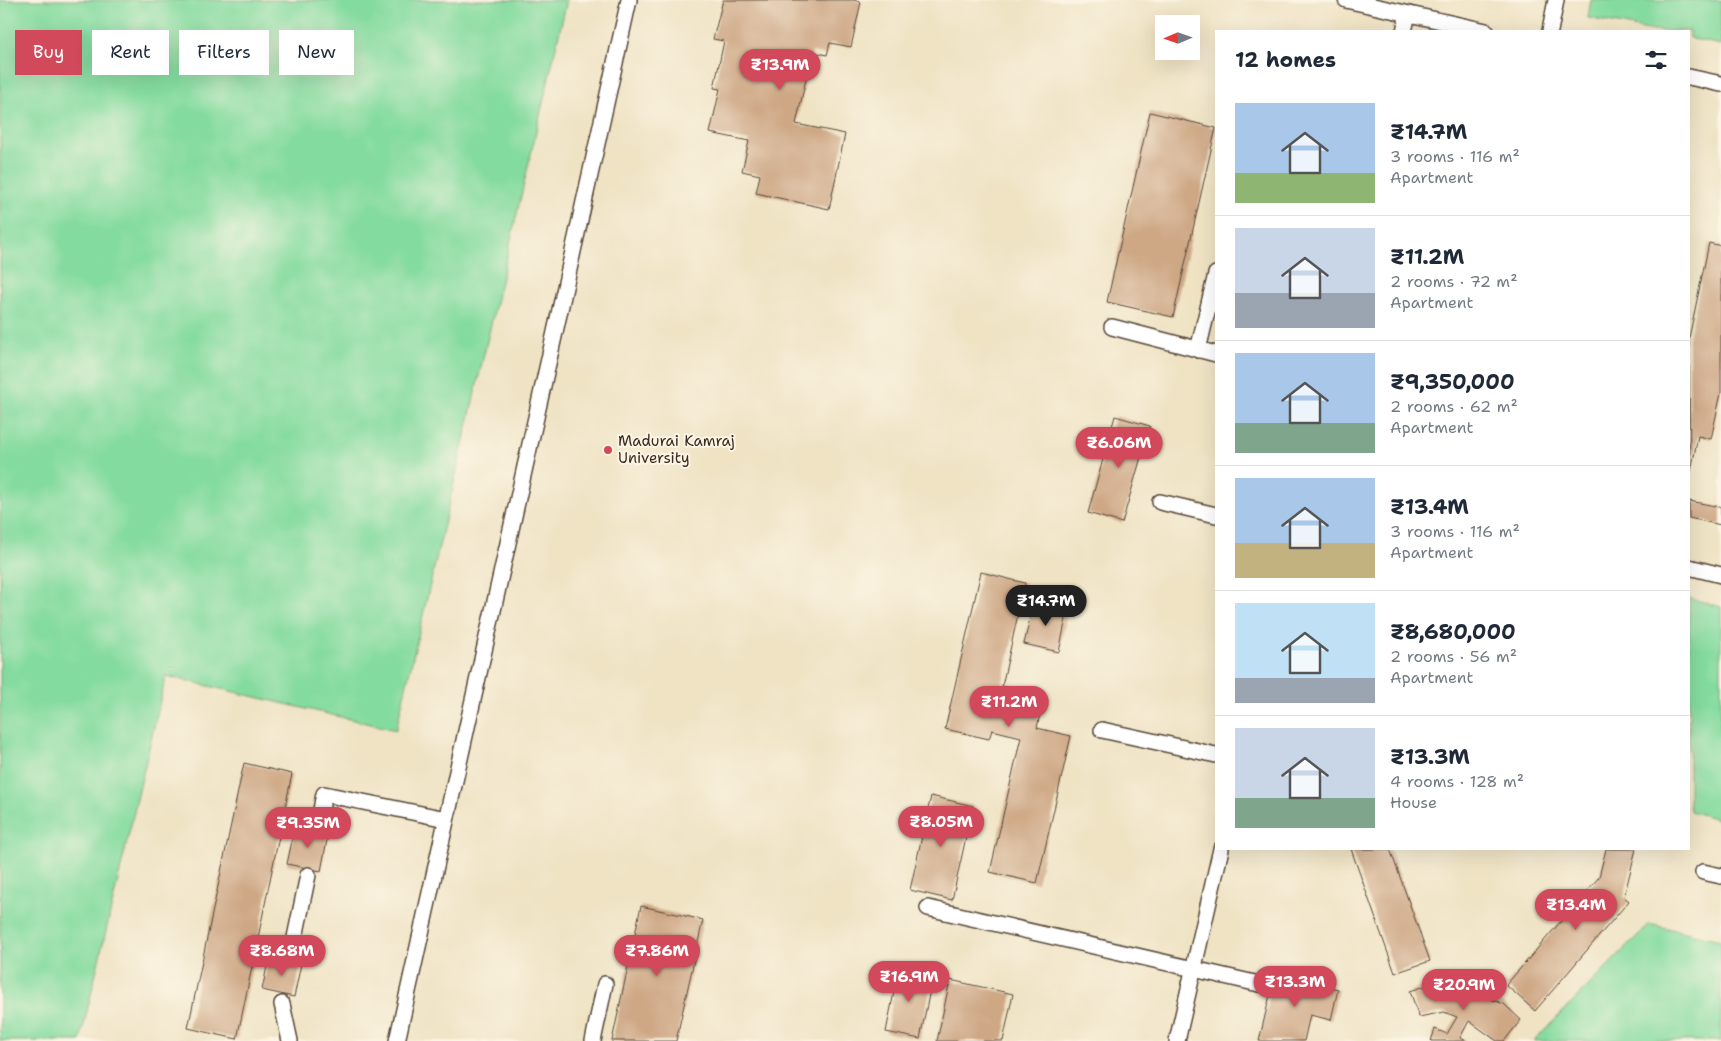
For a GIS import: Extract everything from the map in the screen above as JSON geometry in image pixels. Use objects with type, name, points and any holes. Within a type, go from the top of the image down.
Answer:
[{"type":"lane","points":[[397,1041],[629,0]]},
{"type":"lane","points":[[1346,0],[1481,30]]},
{"type":"lane","points":[[1550,30],[1556,0]]},
{"type":"lane","points":[[1404,30],[1408,14]]},
{"type":"lane","points":[[1690,77],[1721,84]]},
{"type":"lane","points":[[1198,350],[1215,278]]},
{"type":"lane","points":[[1112,327],[1215,354]]},
{"type":"lane","points":[[1160,502],[1215,515]]},
{"type":"lane","points":[[1690,567],[1721,575]]},
{"type":"lane","points":[[1102,730],[1215,755]]},
{"type":"lane","points":[[318,826],[324,794],[446,819]]},
{"type":"lane","points":[[1177,1041],[1220,850]]},
{"type":"lane","points":[[1703,872],[1721,876]]},
{"type":"lane","points":[[292,952],[308,874]]},
{"type":"lane","points":[[928,908],[1259,984]]},
{"type":"lane","points":[[593,1041],[605,984]]},
{"type":"lane","points":[[282,1004],[290,1041]]},
{"type":"green space","points":[[0,0],[567,0],[396,730],[166,676],[80,1041],[0,1041]]},
{"type":"green space","points":[[1591,0],[1721,0],[1721,45],[1690,38],[1690,30],[1648,30],[1588,18]]},
{"type":"green space","points":[[1690,598],[1721,607],[1721,820],[1690,811]]},
{"type":"green space","points":[[1649,924],[1721,940],[1721,1041],[1534,1041]]},
{"type":"building","points":[[723,0],[853,0],[861,2],[851,47],[830,43],[827,55],[812,52],[796,124],[845,134],[829,209],[756,193],[760,175],[742,171],[749,141],[710,133],[720,89],[714,88],[724,41],[713,39]]},
{"type":"building","points":[[1150,112],[1215,128],[1173,317],[1107,302]]},
{"type":"building","points":[[1709,243],[1721,246],[1721,393],[1711,439],[1698,436],[1690,476],[1690,333]]},
{"type":"building","points":[[1115,416],[1150,426],[1122,523],[1088,513]]},
{"type":"building","points":[[1690,501],[1721,507],[1721,525],[1690,518]]},
{"type":"building","points":[[981,572],[1025,583],[1002,686],[1044,696],[1037,728],[1071,736],[1037,883],[990,872],[1021,737],[992,730],[989,739],[945,729]]},
{"type":"building","points":[[1034,601],[1068,609],[1059,652],[1024,644]]},
{"type":"building","points":[[244,763],[292,774],[237,1039],[188,1028]]},
{"type":"building","points":[[931,796],[973,806],[952,900],[910,890]]},
{"type":"building","points":[[295,827],[328,835],[321,871],[287,864]]},
{"type":"building","points":[[1351,850],[1390,850],[1430,961],[1395,973]]},
{"type":"building","points":[[1606,850],[1636,850],[1624,897],[1629,901],[1535,1011],[1506,985],[1599,877]]},
{"type":"building","points":[[641,906],[703,920],[676,1041],[612,1041]]},
{"type":"building","points":[[269,957],[301,964],[294,997],[262,990]]},
{"type":"building","points":[[899,967],[933,975],[920,1039],[886,1032]]},
{"type":"building","points":[[1275,974],[1338,989],[1331,1020],[1310,1015],[1304,1041],[1259,1041]]},
{"type":"building","points":[[950,980],[1013,994],[1003,1041],[937,1041]]},
{"type":"building","points":[[1441,981],[1504,1004],[1521,1020],[1504,1041],[1497,1041],[1469,1021],[1460,1038],[1467,1041],[1431,1041],[1435,1029],[1447,1034],[1457,1017],[1444,1012],[1419,1017],[1410,991]]},
{"type":"place","name":"Madurai Kamraj University","points":[[608,450]]}]
